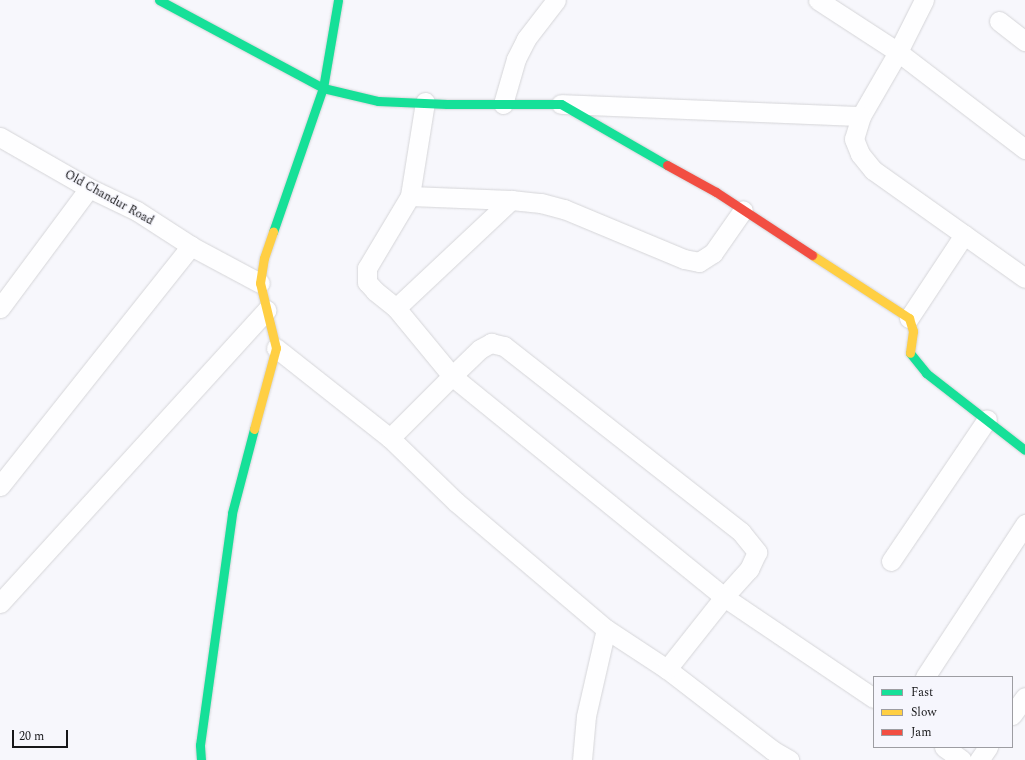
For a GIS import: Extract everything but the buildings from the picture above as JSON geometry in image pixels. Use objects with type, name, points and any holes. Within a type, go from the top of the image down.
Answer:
[{"type":"street","points":[[159,0],[323,88],[378,101],[561,104],[861,116]]},
{"type":"street","points":[[201,760],[200,744],[232,513],[276,348],[260,283],[264,258],[323,88],[338,0]]},
{"type":"street","points":[[503,104],[516,59],[526,39],[556,0]]},
{"type":"street","points":[[818,0],[898,52],[1025,149]]},
{"type":"street","points":[[924,0],[898,52],[861,116],[854,139],[860,154],[874,170],[1025,278]]},
{"type":"street","points":[[999,20],[1025,41]]},
{"type":"street","points":[[425,102],[410,196],[367,268],[367,282],[375,291],[396,308],[452,376],[724,597],[873,697]]},
{"type":"street","points":[[561,104],[593,124],[716,192],[909,318],[913,331],[909,352],[926,373],[1025,450]]},
{"type":"street","name":"Old Chandur Road","points":[[0,137],[89,188],[137,211],[190,246],[260,283]]},
{"type":"street","points":[[0,308],[89,188]]},
{"type":"street","points":[[410,196],[511,200],[541,203],[564,209],[684,259],[699,262],[713,253],[743,210]]},
{"type":"street","points":[[396,308],[511,200]]},
{"type":"street","points":[[909,318],[964,235]]},
{"type":"street","points":[[0,486],[190,246]]},
{"type":"street","points":[[0,603],[267,310]]},
{"type":"street","points":[[390,438],[480,349],[491,343],[504,346],[740,532],[757,552],[749,569],[724,597],[667,669]]},
{"type":"street","points":[[276,348],[390,438],[456,502],[606,629],[667,669],[772,750],[789,760]]},
{"type":"street","points":[[891,561],[987,419]]},
{"type":"street","points":[[926,676],[1025,524]]},
{"type":"street","points":[[582,760],[586,716],[606,629]]},
{"type":"street","points":[[1013,714],[1025,697]]},
{"type":"street","points":[[945,748],[962,760]]},
{"type":"street","points":[[979,760],[987,748]]},
{"type":"traffic: fast","points":[[159,0],[323,88],[378,101],[447,104],[561,104],[667,165]]},
{"type":"traffic: fast","points":[[273,232],[323,88],[338,0]]},
{"type":"traffic: fast","points":[[910,353],[926,373],[1025,450]]},
{"type":"traffic: fast","points":[[201,760],[200,745],[232,513],[254,429]]},
{"type":"traffic: slow","points":[[254,429],[276,348],[260,283],[264,258],[273,232]]},
{"type":"traffic: slow","points":[[812,255],[909,318],[913,331],[910,353]]},
{"type":"traffic: jam","points":[[667,165],[716,192],[812,255]]}]
